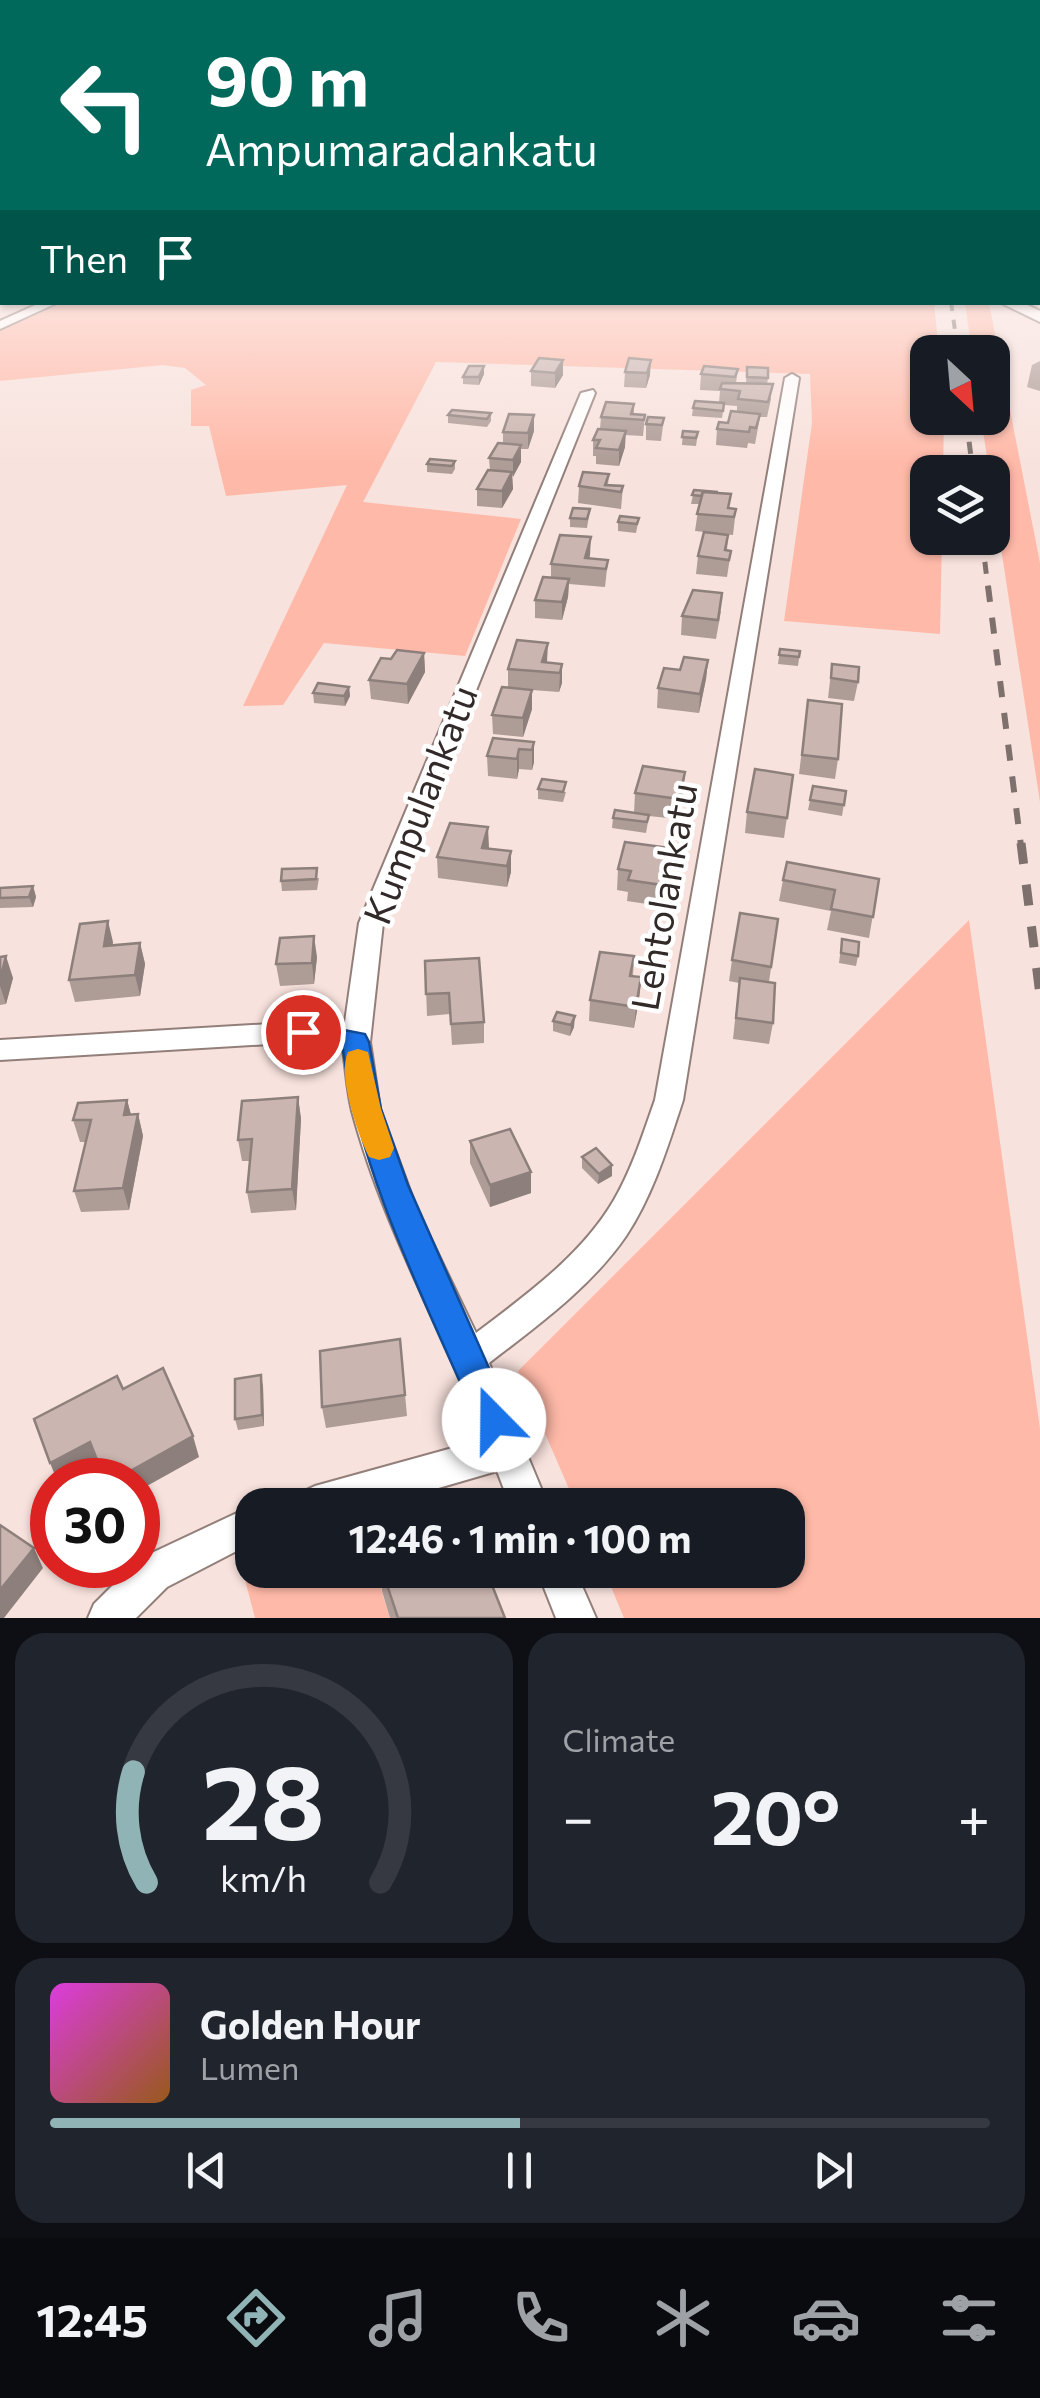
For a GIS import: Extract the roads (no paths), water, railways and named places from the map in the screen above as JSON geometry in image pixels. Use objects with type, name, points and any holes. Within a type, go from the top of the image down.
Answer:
[{"type":"street","points":[[0,325],[26,314]]},
{"type":"street","name":"Lehtolankatu","points":[[470,1358],[518,1321],[604,1240],[642,1179],[669,1100],[792,378]]},
{"type":"street","name":"Kumpulankatu","points":[[523,1488],[390,1176],[366,1109],[356,1042],[371,923],[588,393]]},
{"type":"street","points":[[0,1050],[303,1032],[356,1042]]},
{"type":"street","points":[[374,1488],[506,1450]]},
{"type":"street","points":[[108,1618],[154,1573],[235,1532]]},
{"type":"street","points":[[564,1588],[576,1618]]},
{"type":"railway","points":[[953,314],[956,335]]},
{"type":"railway","points":[[968,435],[971,455]]},
{"type":"railway","points":[[984,555],[988,588]]},
{"type":"railway","points":[[988,586],[1021,846]]},
{"type":"railway","points":[[1021,843],[1040,995]]}]
